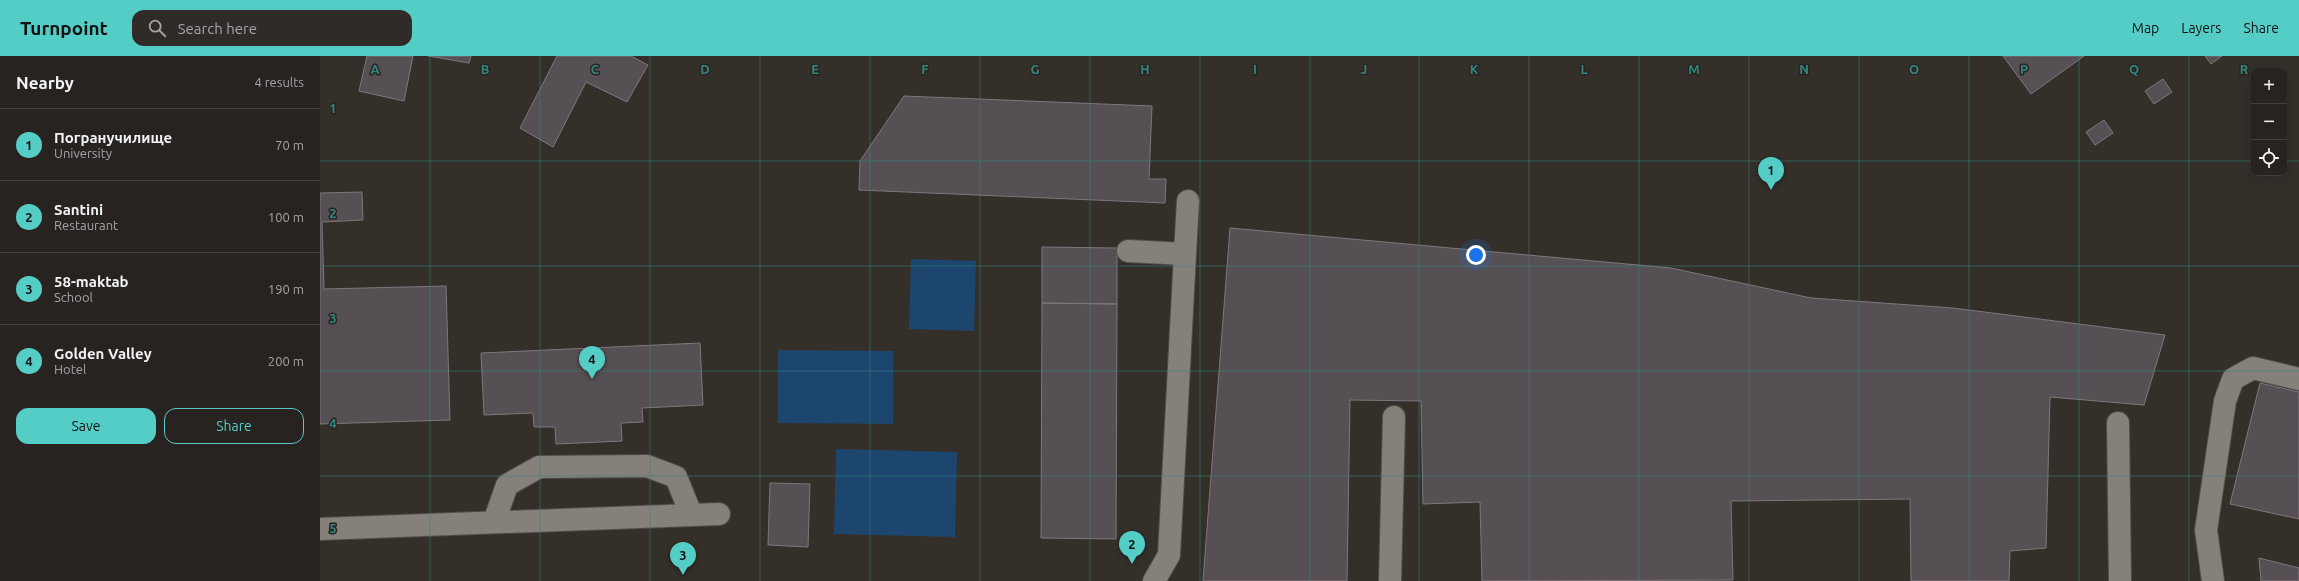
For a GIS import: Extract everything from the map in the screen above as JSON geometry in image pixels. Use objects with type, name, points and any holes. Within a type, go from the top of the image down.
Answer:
[{"type":"lane","points":[[1154,581],[1169,555],[1188,201]]},
{"type":"lane","points":[[1128,251],[1185,254]]},
{"type":"lane","points":[[2213,581],[2206,530],[2225,401],[2233,378],[2253,368],[2299,380]]},
{"type":"lane","points":[[1390,581],[1394,416]]},
{"type":"lane","points":[[2118,423],[2120,581]]},
{"type":"lane","points":[[494,522],[506,485],[539,467],[647,466],[676,477],[691,514]]},
{"type":"lane","points":[[320,529],[719,514]]},
{"type":"water","points":[[911,259],[976,261],[974,331],[909,329]]},
{"type":"water","points":[[778,350],[893,351],[893,424],[778,423]]},
{"type":"water","points":[[836,449],[957,452],[955,537],[834,534]]},
{"type":"building","points":[[367,56],[413,56],[404,101],[359,91]]},
{"type":"building","points":[[428,56],[471,56],[469,63]]},
{"type":"building","points":[[557,56],[631,56],[648,65],[627,102],[586,82],[553,147],[520,128]]},
{"type":"building","points":[[2003,56],[2084,56],[2031,94]]},
{"type":"building","points":[[2205,56],[2222,56],[2211,64]]},
{"type":"building","points":[[2163,79],[2172,92],[2154,104],[2145,91]]},
{"type":"building","points":[[904,96],[1152,106],[1149,179],[1166,179],[1165,203],[859,190],[860,161]]},
{"type":"building","points":[[2104,120],[2113,133],[2095,145],[2086,132]]},
{"type":"building","points":[[362,192],[363,220],[322,222],[324,289],[446,286],[450,420],[320,424],[320,193]]},
{"type":"building","points":[[1230,228],[1671,268],[1811,298],[1953,308],[2165,335],[2144,405],[2050,397],[2046,548],[2010,551],[2009,581],[1911,581],[1910,499],[1731,501],[1733,580],[1482,581],[1480,502],[1423,504],[1421,401],[1350,400],[1347,581],[1203,581]]},
{"type":"building","points":[[1042,247],[1117,248],[1117,304],[1042,303]]},
{"type":"building","points":[[1042,303],[1117,304],[1116,539],[1041,538]]},
{"type":"building","points":[[700,343],[703,405],[642,408],[643,422],[621,423],[622,441],[556,444],[555,427],[534,427],[533,413],[484,415],[481,353]]},
{"type":"building","points":[[2260,383],[2299,392],[2299,519],[2230,504]]},
{"type":"building","points":[[770,483],[810,484],[808,547],[768,545]]},
{"type":"building","points":[[2259,558],[2299,568],[2299,581],[2261,581]]},
{"type":"place","name":"Погранучилище","points":[[1771,190]]},
{"type":"place","name":"Golden Valley","points":[[592,379]]},
{"type":"place","name":"Santini","points":[[1132,564]]},
{"type":"place","name":"58-maktab","points":[[683,575]]}]
